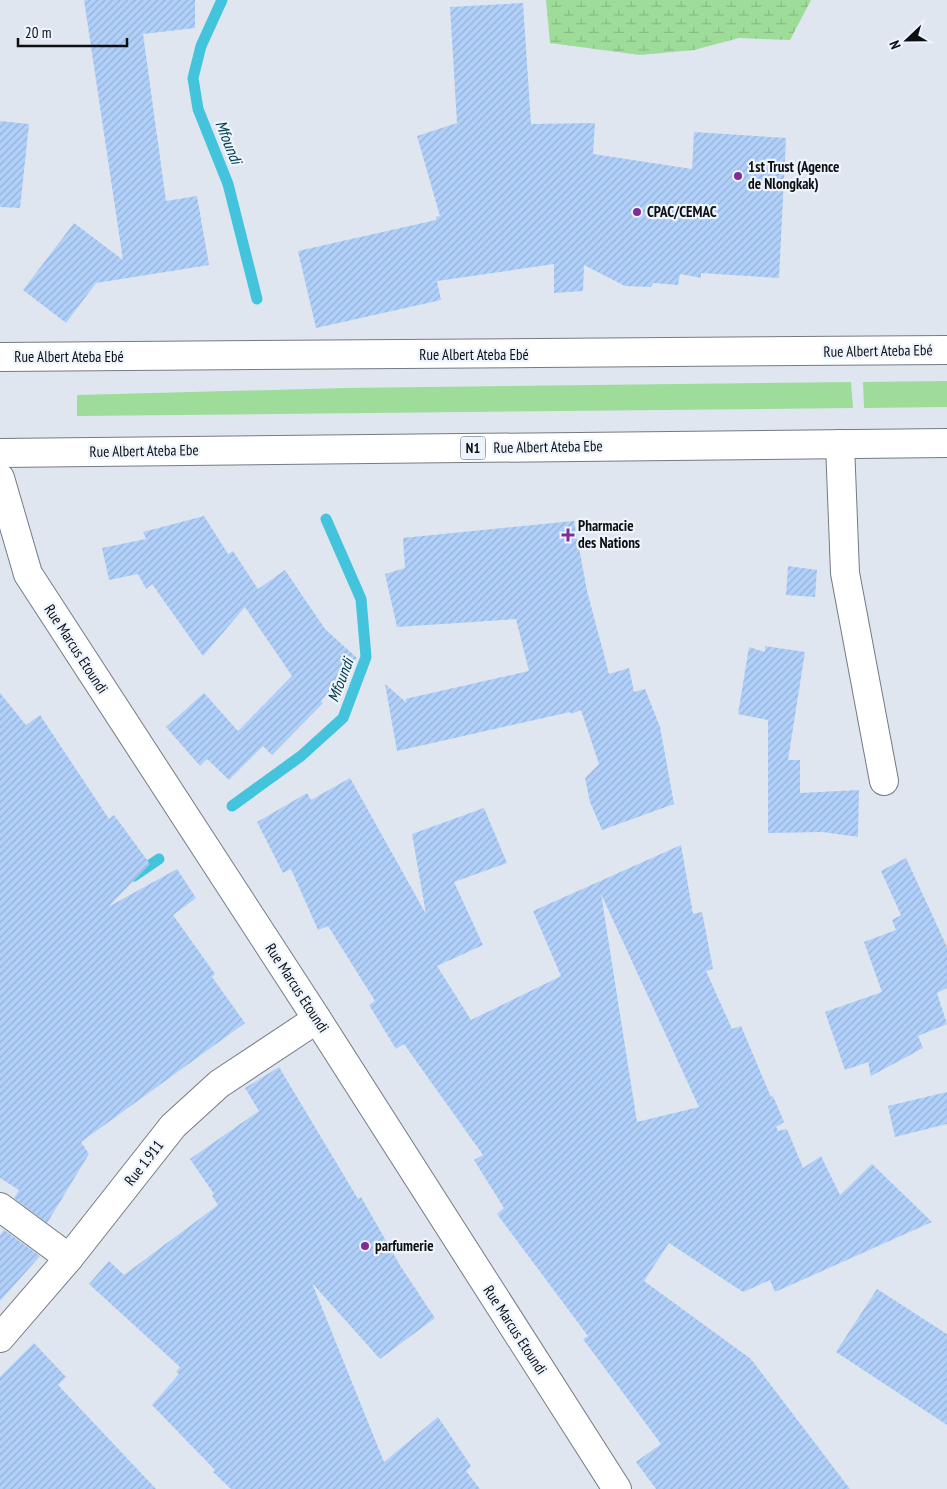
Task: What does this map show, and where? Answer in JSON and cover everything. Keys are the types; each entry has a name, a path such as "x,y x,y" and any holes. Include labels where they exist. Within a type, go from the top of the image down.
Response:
{"main road":[{"name":"Rue Albert Ateba Ebé","path":"0,358 947,350"},
{"name":"Rue Albert Ateba Ebe","path":"0,452 947,443"},
{"path":"840,444 845,573 884,781"},
{"name":"Rue Marcus Etoundi","path":"0,478 28,574 317,1019 616,1489"},
{"name":"Rue 1.911","path":"0,1338 69,1258 174,1126 220,1084 317,1019"},
{"path":"0,1207 69,1258"}],"green space":[{"path":"546,0 811,0 790,40 739,38 694,50 640,55 550,43"},
{"path":"947,381 947,407 864,408 863,382"},
{"path":"851,382 853,408 77,416 77,395 345,388"}],"building":[{"path":"84,0 195,0 195,28 143,34 166,201 197,196 209,265 96,283 66,323 23,290 74,223 123,260"},
{"path":"523,3 531,124 595,123 593,154 692,169 694,132 786,138 779,278 701,273 701,278 680,274 678,285 653,283 651,287 625,286 584,265 583,291 554,293 554,264 437,281 441,300 316,328 298,251 436,220 436,217 440,216 417,136 457,123 450,7"},
{"path":"0,121 29,124 20,208 0,207"},
{"path":"204,516 228,554 233,551 258,589 285,570 325,629 357,658 321,701 323,703 272,755 263,746 229,780 207,759 200,766 166,727 204,693 238,731 292,676 245,607 203,656 152,584 146,589 138,574 109,580 102,548 146,539 143,532"},
{"path":"574,521 587,591 609,674 629,668 634,692 645,689 660,727 674,804 602,830 590,802 585,778 599,764 581,710 571,714 570,712 397,751 385,684 407,703 405,699 529,671 516,619 397,627 385,574 405,568 403,538"},
{"path":"788,566 817,570 815,597 786,595"},
{"path":"765,646 805,652 788,760 800,760 800,793 859,790 858,837 823,832 768,833 768,720 738,714 749,647 765,652"},
{"path":"0,693 26,725 40,715 109,819 114,815 150,864 108,907 177,869 196,898 173,915 215,974 212,977 245,1023 81,1142 89,1154 47,1223 14,1198 19,1190 0,1178"},
{"path":"350,778 426,914 412,834 484,808 507,863 454,882 483,945 437,966 471,1020 561,976 533,911 681,845 693,914 702,912 713,969 706,971 732,1029 741,1026 771,1097 773,1096 784,1122 776,1127 778,1131 787,1129 803,1168 821,1156 840,1195 872,1164 932,1222 775,1292 770,1280 743,1292 669,1243 644,1281 751,1359 850,1489 656,1489 636,1462 661,1444 583,1339 588,1336 497,1214 504,1208 474,1160 483,1155 404,1044 396,1049 369,1005 375,1001 328,926 318,930 291,869 283,873 257,822 307,793 311,800","holes":["601,894 699,1107 637,1122"]},
{"path":"906,858 947,947 947,988 937,993 947,1024 918,1036 923,1048 871,1076 868,1062 845,1070 825,1012 882,992 864,942 896,930 892,920 901,915 881,871"},
{"path":"279,1067 358,1199 361,1197 401,1267 435,1318 380,1359 312,1283 384,1462 438,1417 471,1466 466,1471 480,1489 231,1489 152,1405 179,1374 176,1372 180,1367 89,1284 109,1261 124,1275 218,1205 212,1196 214,1194 190,1159 259,1111 245,1088"},
{"path":"947,1092 947,1124 895,1137 888,1106"},
{"path":"4,1230 40,1256 0,1301 0,1235"},
{"path":"877,1289 947,1334 947,1425 836,1352"},
{"path":"34,1343 66,1377 58,1385 156,1489 0,1489 0,1377"}],"waterway":[{"name":"Mfoundi","path":"222,0 201,46 193,78 198,109 228,184 257,299"},
{"name":"Mfoundi","path":"232,806 301,756 343,718 366,657 361,599 326,519"},
{"name":"Mfoundi","path":"134,876 159,859"}],"place":[{"name":"1st Trust (Agence de Nlongkak)","path":"738,176"},
{"name":"CPAC/CEMAC","path":"637,212"},
{"name":"Pharmacie des Nations","path":"568,535"},
{"name":"parfumerie","path":"365,1246"}]}
